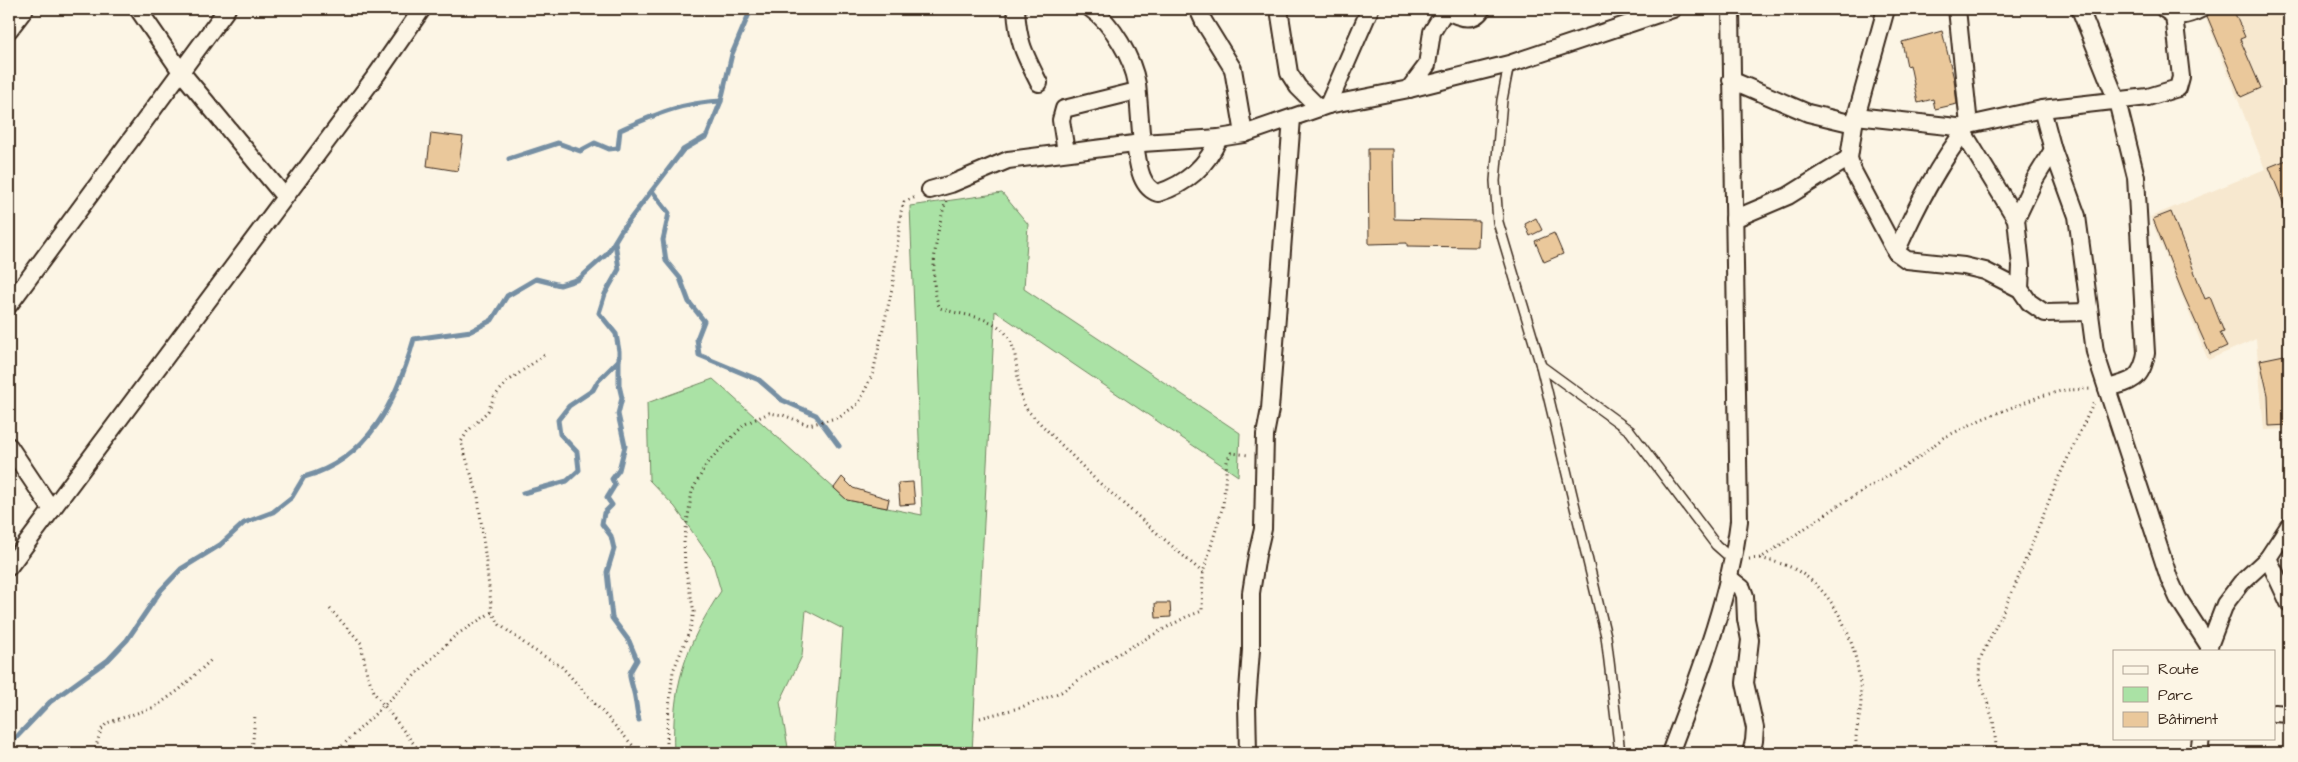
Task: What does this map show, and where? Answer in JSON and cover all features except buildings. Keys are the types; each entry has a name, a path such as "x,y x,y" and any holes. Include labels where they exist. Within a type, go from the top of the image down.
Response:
{"street":[{"path":"9,30 25,9"},
{"path":"138,9 182,73 284,196"},
{"path":"9,305 228,9"},
{"path":"9,567 284,196 377,74 422,9"},
{"path":"1016,9 1017,31 1024,55 1039,83"},
{"path":"1091,9 1106,20 1119,42 1135,79 1138,143 1143,179 1150,190 1158,193 1178,185 1194,174 1212,154 1219,138"},
{"path":"1198,9 1233,69 1244,134"},
{"path":"1279,9 1288,73 1298,87 1324,107"},
{"path":"1324,107 1370,9"},
{"path":"1409,89 1427,65 1432,32 1446,9 1466,18 1474,17 1482,9"},
{"path":"930,190 951,184 1008,160 1138,143 1219,138 1244,134 1324,107 1409,89 1509,64 1646,13 1672,9"},
{"path":"1670,753 1716,620 1736,550 1739,504 1731,9"},
{"path":"1886,9 1855,120 1849,158 1853,171 1896,252 1907,260 1964,266 1985,271 2020,289 2029,302 2045,314 2089,312"},
{"path":"1958,9 1966,129 2016,219 2021,266 2020,289"},
{"path":"2080,9 2117,101 2138,190 2147,345 2145,359 2138,376 2122,385 2103,388"},
{"path":"1731,80 1808,113 1855,120 1966,129 2042,109 2163,94 2178,88 2181,77 2169,12 2190,15 2201,9"},
{"path":"1066,152 1061,120 1064,109 1137,91"},
{"path":"2042,109 2053,150 2077,216 2095,352 2103,388 2169,578 2178,598 2209,648"},
{"path":"1248,753 1247,704 1251,650 1251,593 1256,554 1263,529 1264,456 1292,118"},
{"path":"1896,252 1914,212 1966,129"},
{"path":"2016,219 2035,179 2053,150"},
{"path":"1734,219 1788,196 1849,158"},
{"path":"9,446 52,510"},
{"path":"2209,648 2225,604 2240,583 2268,558 2289,526"},
{"path":"2268,558 2289,603"},
{"path":"1728,577 1742,588 1745,596 1746,619 1750,640 1745,683 1754,728 1754,741 1751,753"},
{"path":"2276,713 2289,714"},
{"path":"2199,753 2201,740"}],"lane":[{"path":"1509,64 1502,100 1495,182 1498,222 1542,366 1606,636 1620,753"},
{"path":"1542,366 1630,431 1716,546 1733,560"}],"path":[{"path":"951,184 938,225 934,288 940,308 996,325 1006,334 1013,347 1021,397 1028,411 1095,478 1204,573"},
{"path":"667,753 667,727 673,671 690,630 694,612 685,567 684,542 692,491 707,463 746,424 769,413 783,415 809,425 840,417 859,403 873,373 894,284 901,212 904,202 930,190"},
{"path":"544,355 506,382 494,397 488,411 467,432 461,442 478,496 492,612 500,625 532,649 561,666 635,748 636,753"},
{"path":"1761,558 1828,512 1915,460 1943,438 1959,430 2041,396 2065,390 2103,388 2056,483 2015,586 1980,659 1978,676 1993,720 1997,753"},
{"path":"980,718 1019,708 1062,692 1114,656 1186,617 1202,611 1204,573 1223,506 1228,461 1231,454 1264,456"},
{"path":"1733,560 1761,558 1797,570 1824,592 1845,626 1857,662 1861,702 1855,744 1858,753"},
{"path":"330,609 338,621 353,632 361,643 367,674 375,694 420,753"},
{"path":"335,753 456,635 492,612"},
{"path":"94,753 101,730 107,723 155,707 179,690 211,660"},
{"path":"252,753 255,715"}],"shaded area":[{"path":"2289,9 2289,429 2264,430 2256,339 2208,360 2150,217 2265,169 2203,10"}],"green space":[{"path":"1002,193 1028,224 1024,289 1240,433 1238,476 995,311 972,753 872,753 834,750 843,629 806,610 802,656 780,702 789,753 674,753 675,708 683,668 698,630 721,591 712,560 675,507 649,480 647,403 713,379 847,500 922,515 910,206"}],"waterway":[{"path":"9,745 50,702 108,660 127,640 161,590 181,569 220,545 244,523 273,512 292,497 304,477 327,468 347,456 363,441 377,424 389,404 399,383 414,339 471,331 492,320 507,296 536,279 560,285 579,279 607,254 621,231 683,150 707,136 721,101 732,54 751,9"},
{"path":"509,159 558,143 580,151 595,143 609,149 618,148 620,130 657,114 681,107 721,101"},
{"path":"652,191 669,213 663,240 666,261 680,278 689,302 704,321 697,339 699,355 759,380 782,400 816,415 839,446"},
{"path":"615,242 619,269 605,294 599,313 616,334 619,351 619,385 622,398 618,414 625,446 619,470 612,479 615,485 607,498 612,505 604,513 602,524 611,536 614,549 607,572 612,618 629,641 637,660 630,674 639,720"},
{"path":"523,493 567,481 579,470 577,452 560,434 558,420 569,406 593,390 598,381 619,360"}]}
